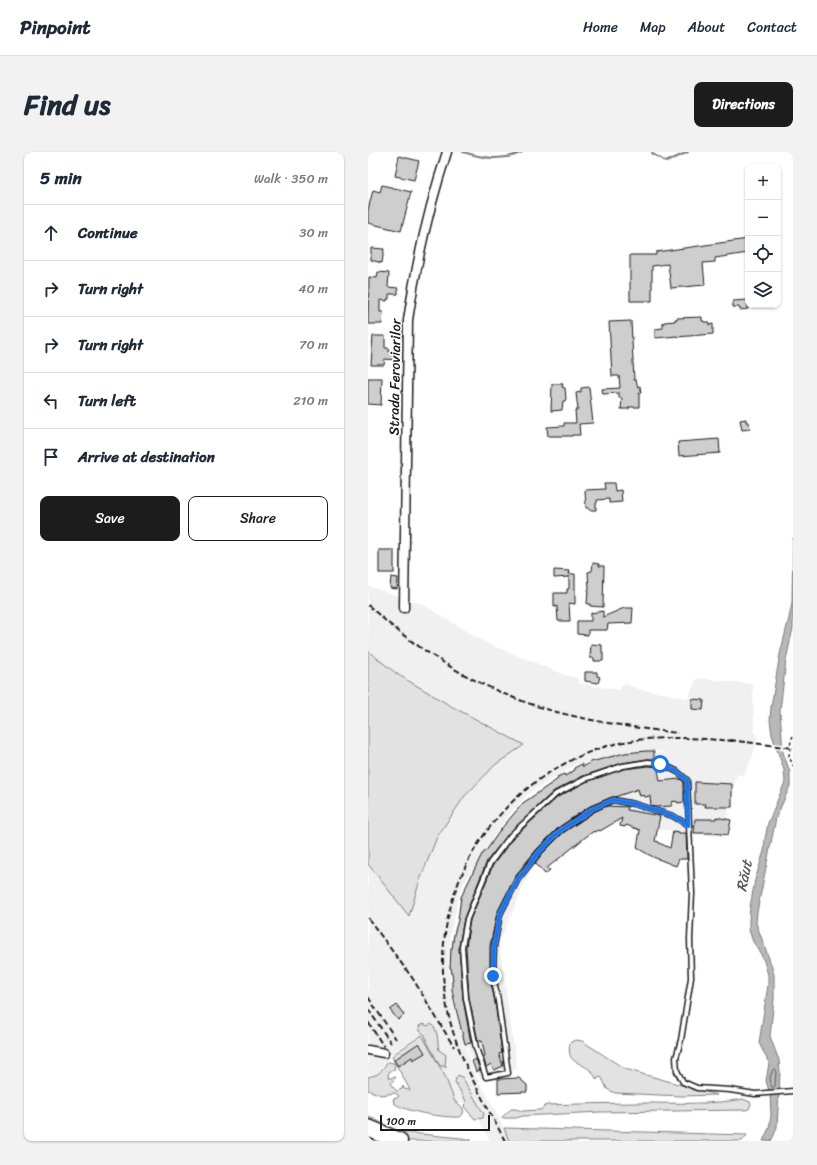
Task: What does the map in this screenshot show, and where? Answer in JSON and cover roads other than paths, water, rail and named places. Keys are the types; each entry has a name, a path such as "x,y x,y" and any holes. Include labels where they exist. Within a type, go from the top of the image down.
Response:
{"highway":[{"path":"368,1128 399,1141"}],"street":[{"name":"Strada Feroviarilor","path":"404,608 408,320 425,225 447,152"},
{"path":"368,1050 384,1053"}],"lane":[{"path":"688,825 673,816 634,804 613,800 592,809 561,830 540,851 518,879 500,914 494,946 493,976 508,1073 486,1078 476,1048 466,998 462,947 467,919 490,863 511,835 556,794 585,779 623,766 648,762 660,764 678,772 687,780 692,893 690,938 691,978 682,1040 676,1058 677,1071 683,1082 697,1088 730,1090 755,1094 793,1091"}],"water":[{"path":"793,538 793,628 786,660 780,711 783,752 790,772 790,786 776,818 756,923 774,975 774,999 770,1036 779,1060 780,1072 777,1127 771,1141 763,1141 769,1128 771,1115 770,1094 766,1081 769,1063 759,1043 768,985 768,975 759,950 753,942 749,930 749,921 755,880 764,851 768,823 785,782 784,770 772,735 770,720 780,654 792,603"}],"waterway":[{"path":"463,152 492,158 507,157 522,152"},
{"path":"652,152 666,162 688,152"}],"railway":[{"path":"368,605 388,623 431,655 478,682 503,693 528,703 568,715 615,724 678,733"},
{"path":"505,1141 460,1052 450,1021 443,977 445,934 455,892 472,854 496,819 527,789 563,765 604,747 636,740 669,738 735,741"},
{"path":"730,740 793,748"},
{"path":"368,918 413,979 454,1047"},
{"path":"368,997 396,1039"},
{"path":"368,1009 391,1043"},
{"path":"368,1022 384,1047"}],"water label":[{"name":"Răut","path":"744,876"}]}
